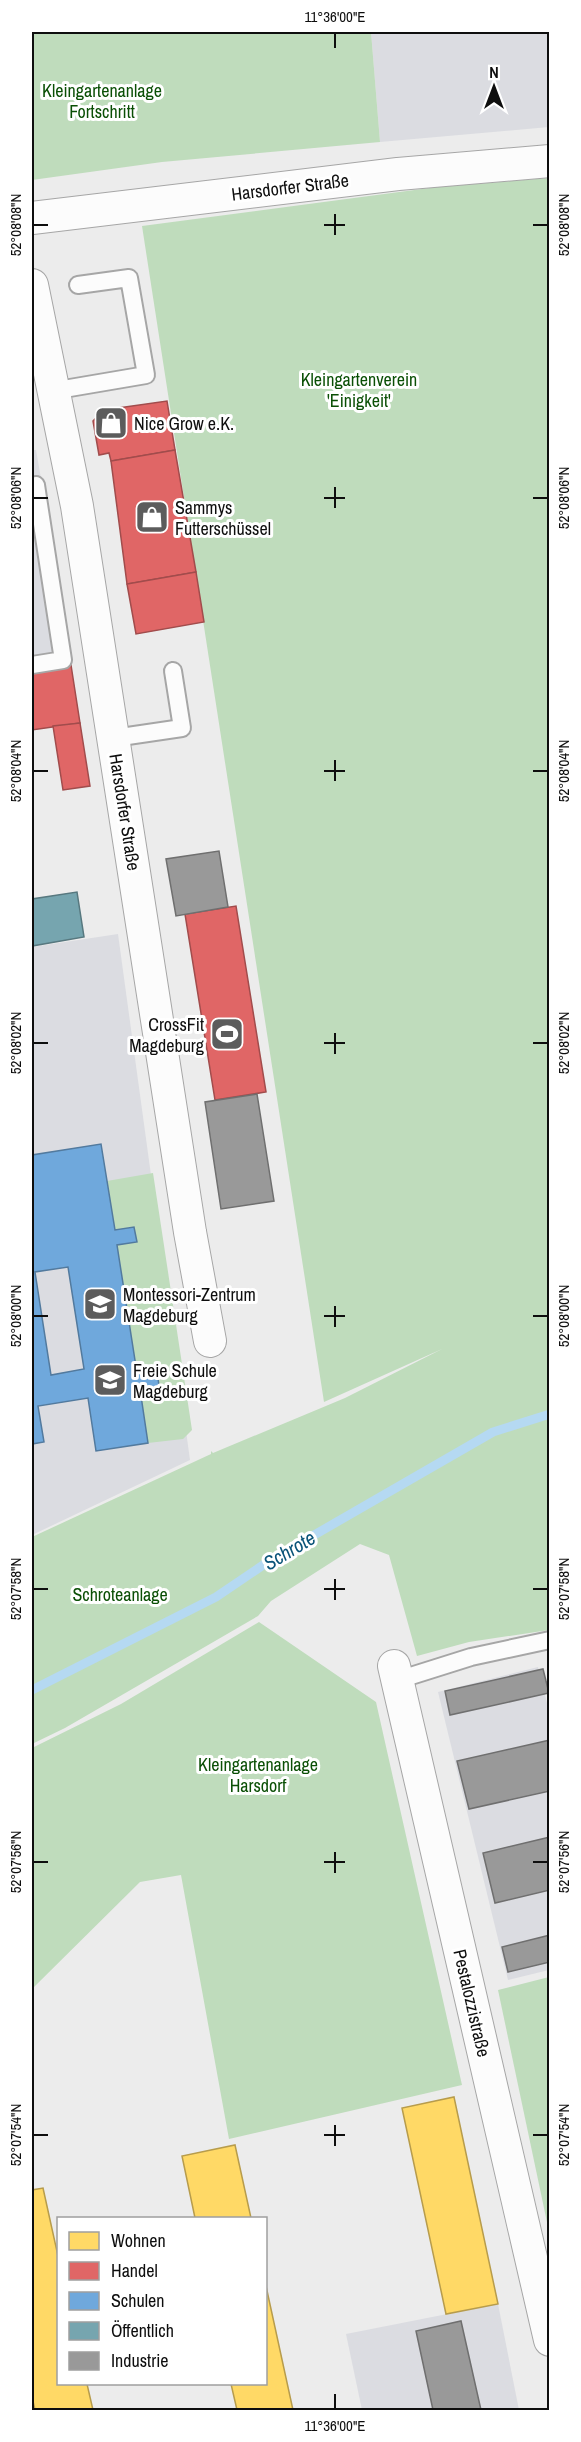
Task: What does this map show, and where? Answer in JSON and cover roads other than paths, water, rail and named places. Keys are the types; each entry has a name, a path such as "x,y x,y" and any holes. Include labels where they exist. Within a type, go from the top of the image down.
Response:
{"street":[{"name":"Harsdorfer Straße","path":"32,218 398,174 549,161"},
{"name":"Harsdorfer Straße","path":"32,285 77,506 210,1341"},
{"name":"Pestalozzistraße","path":"396,1673 549,2340"}],"lane":[{"path":"52,391 147,375 129,278 78,285"},
{"path":"32,486 36,485 41,513 63,660 32,665"},
{"path":"114,738 182,728 173,671"},
{"path":"396,1673 549,1640"}],"waterway":[{"name":"Schrote","path":"32,1690 216,1597 269,1561 493,1432 550,1414"}],"place":[{"name":"Nice Grow e.K.","path":"111,423"},
{"name":"Sammys Futterschüssel","path":"152,517"},
{"name":"CrossFit Magdeburg","path":"227,1034"},
{"name":"Montessori-Zentrum Magdeburg","path":"100,1304"},
{"name":"Freie Schule Magdeburg","path":"110,1380"}],"park label":[{"name":"Kleingartenanlage Fortschritt","path":"102,100"},
{"name":"Kleingartenverein 'Einigkeit'","path":"359,389"},
{"name":"Schroteanlage","path":"120,1594"},
{"name":"Kleingartenanlage Harsdorf","path":"258,1774"}]}
